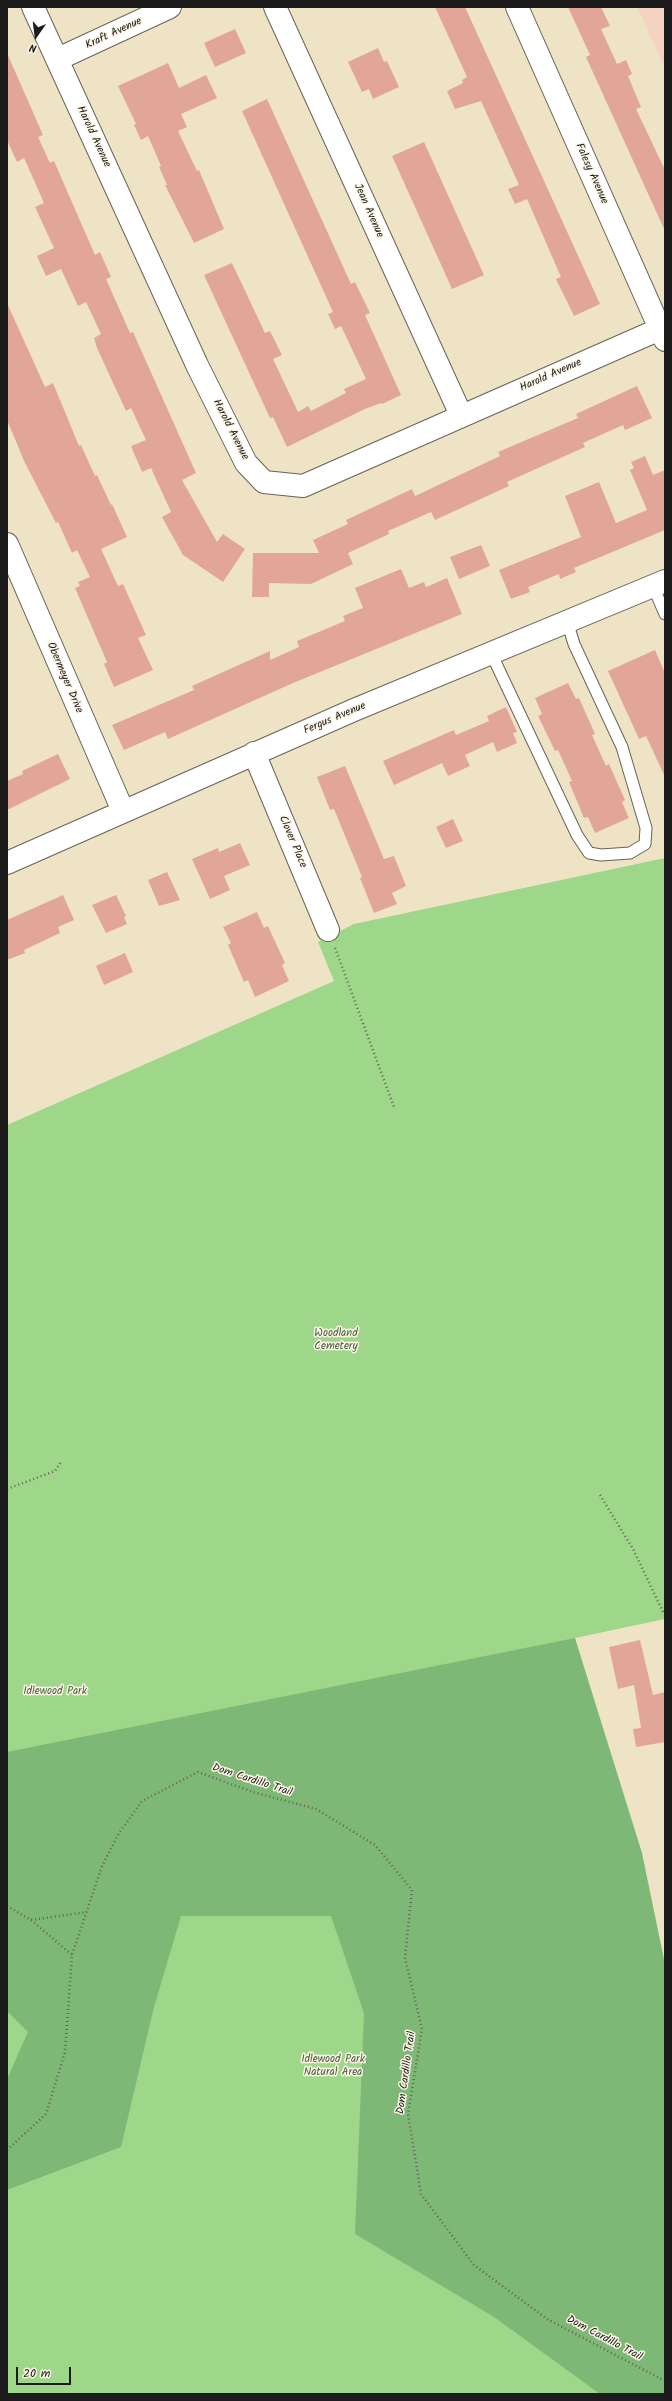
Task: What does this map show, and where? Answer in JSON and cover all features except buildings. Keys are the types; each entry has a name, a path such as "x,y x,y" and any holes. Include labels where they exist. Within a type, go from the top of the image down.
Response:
{"street":[{"name":"Harold Avenue","path":"33,7 197,364 246,463 264,482 303,486 461,415 662,334"},
{"name":"Kraft Avenue","path":"58,59 170,7"},
{"name":"Jean Avenue","path":"275,7 461,415"},
{"name":"Falesy Avenue","path":"517,7 662,334"},
{"name":"Obermeyer Drive","path":"7,544 123,811"},
{"name":"Fergus Avenue","path":"7,863 254,753 659,583"},
{"name":"Clover Place","path":"254,753 328,930"}],"lane":[{"path":"659,583 665,614"},
{"path":"492,653 577,835 589,853 601,855 630,853 645,844 646,828 622,747 574,644 567,621"}],"path":[{"path":"328,930 394,1107"},
{"path":"7,1489 55,1471 62,1461"},
{"path":"600,1495 633,1548 664,1614"},
{"name":"Dom Cardillo Trail","path":"7,2150 46,2114 65,2052 72,1955 102,1866 119,1833 142,1801 198,1772 253,1792 316,1809 375,1845 412,1890 405,1958 422,2028 408,2114 421,2194 474,2265 547,2319 665,2381"},
{"path":"7,1906 31,1920 72,1955"},
{"path":"31,1920 87,1912"}],"shaded area":[{"path":"637,7 665,7 665,68"}],"green space":[{"path":"665,858 665,1619 575,1638 606,1756 665,2394 7,2394 7,1125 334,981 318,942 354,924"},
{"name":"Idlewood Park Natural Area","path":"575,1638 642,1853 665,1964 665,2394 600,2394 494,2317 355,2234 364,2013 331,1916 181,1916 154,2007 121,2147 7,2190 7,2079 28,2032 7,2011 7,1752"}],"park label":[{"name":"Woodland Cemetery","path":"336,1340"},
{"name":"Idlewood Park","path":"55,1692"}]}
